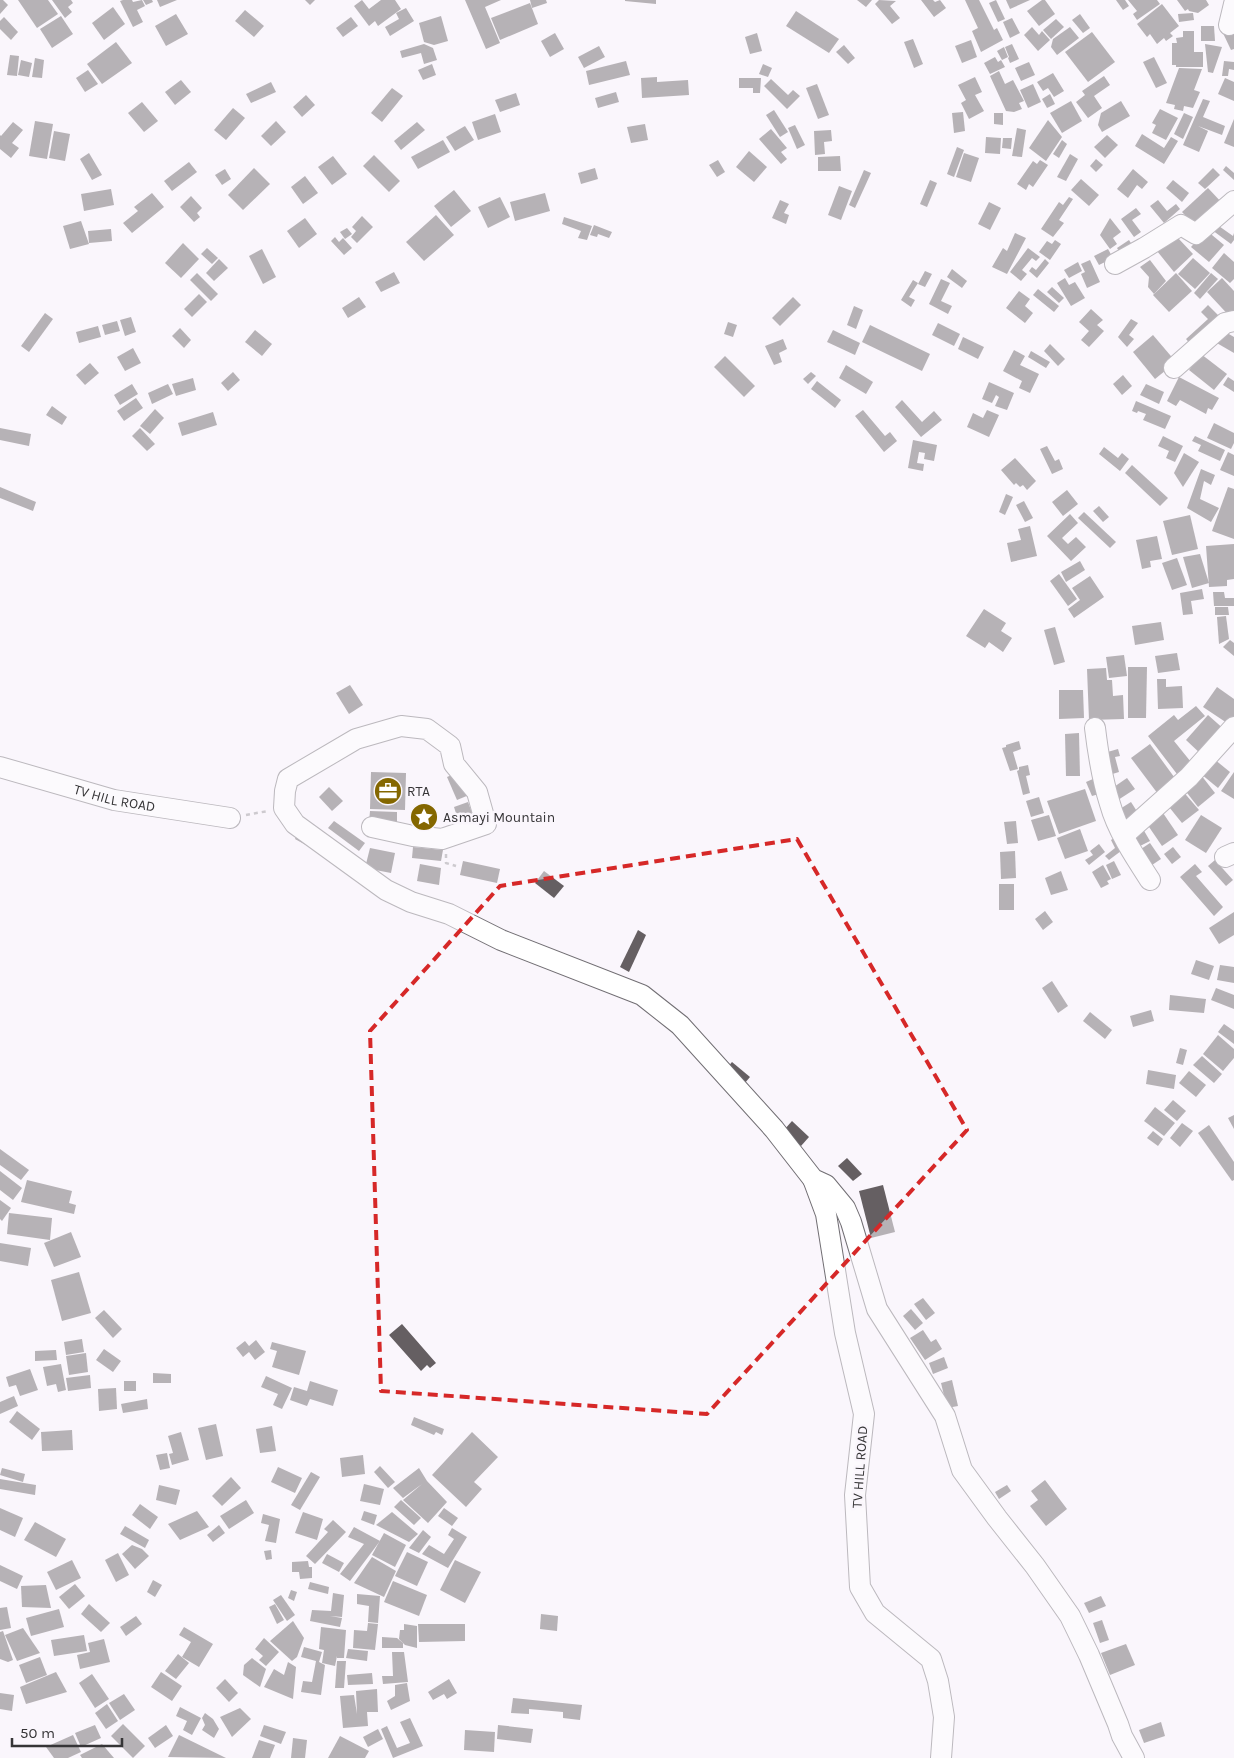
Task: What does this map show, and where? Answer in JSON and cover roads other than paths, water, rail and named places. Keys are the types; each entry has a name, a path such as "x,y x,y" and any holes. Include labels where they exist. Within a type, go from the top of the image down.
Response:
{"street":[{"path":"1228,25 1234,4"},
{"path":"1116,264 1181,225 1196,234 1234,201"},
{"path":"1174,368 1225,324 1234,321"},
{"path":"372,827 412,836 442,839 486,824 477,792 454,764 450,746 427,728 401,726 356,739 288,779 284,808 296,824 386,890 411,902 449,914 501,940 642,995 687,1032 774,1129 813,1180 826,1185 845,1208 878,1310 945,1416 962,1470 1035,1566 1070,1616 1089,1655 1122,1736 1134,1758"},
{"path":"1124,835 1190,777 1234,727"},
{"path":"1095,728 1100,765 1110,806 1130,848 1150,880"},
{"name":"TV HILL ROAD","path":"0,767 114,800 230,818"},
{"name":"TV HILL ROAD","path":"813,1180 826,1214 845,1333 864,1414 855,1494 860,1587 875,1613 931,1659 938,1680 944,1717 941,1758"}],"place":[{"name":"RTA","path":"388,791"},
{"name":"Asmayi Mountain","path":"424,817"}]}
